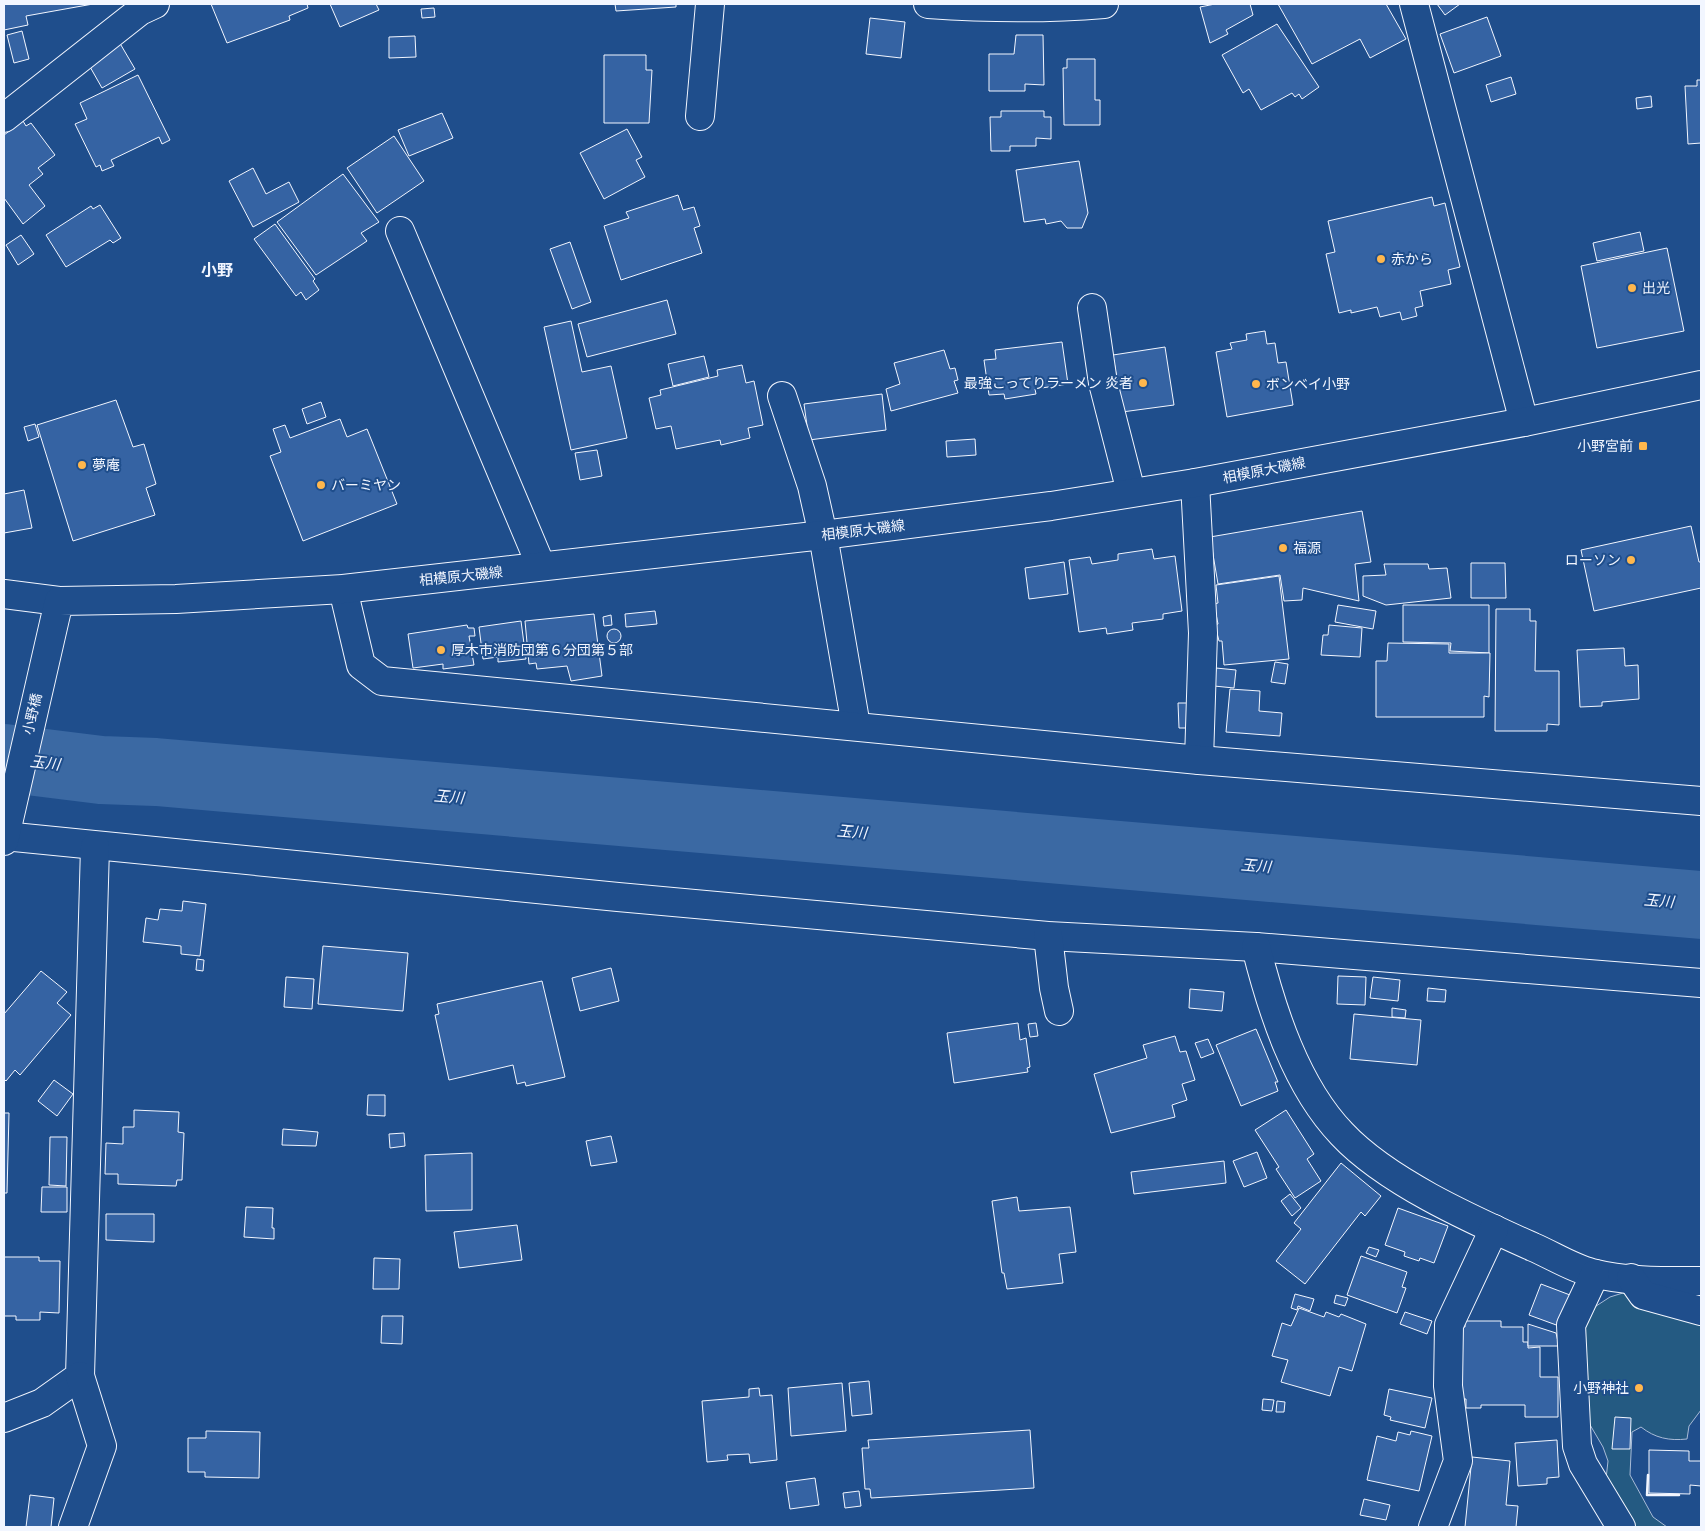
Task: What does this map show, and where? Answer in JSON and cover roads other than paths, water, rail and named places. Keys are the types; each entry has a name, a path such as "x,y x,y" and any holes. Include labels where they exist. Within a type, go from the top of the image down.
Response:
{"street":[{"path":"4,118 140,11 155,4"},
{"path":"700,116 710,4"},
{"path":"928,4 995,8 1060,8 1104,4"},
{"path":"1414,4 1524,422"},
{"path":"400,231 541,566"},
{"path":"1092,308 1103,383 1131,492"},
{"name":"相模原大磯線","path":"4,594 59,601 176,599 344,589 823,535 1051,506 1195,483 1524,422 1701,386"},
{"path":"782,396 812,486 823,535 856,726"},
{"path":"1195,483 1203,633 1199,760"},
{"path":"344,589 351,629 361,665 382,681 1199,760 1701,801"},
{"name":"小野橋","path":"6,832 59,601"},
{"path":"6,832 95,847 1048,936 1256,947 1701,983"},
{"path":"72,1527 102,1446 80,1376 95,847"},
{"path":"1048,936 1054,988 1059,1011"},
{"path":"1256,947 1268,998 1306,1086 1342,1134 1393,1176 1494,1229 1596,1274 1631,1278 1701,1281"},
{"path":"1433,1527 1458,1461 1448,1386 1450,1325 1494,1229"},
{"path":"1596,1274 1571,1325 1577,1446 1583,1464 1621,1527"},
{"path":"1631,1278 1643,1295 1701,1311"},
{"path":"4,1418 42,1403 80,1376"}],"waterway":[{"name":"玉川","path":"4,758 101,770 156,772 1701,905"}],"place":[{"name":"赤から","path":"1381,259"},
{"name":"出光","path":"1632,288"},
{"name":"最強こってりラーメン 炎者","path":"1143,383"},
{"name":"ボンベイ小野","path":"1256,384"},
{"name":"小野宮前","path":"1643,446"},
{"name":"夢庵","path":"82,465"},
{"name":"バーミヤン","path":"321,485"},
{"name":"福源","path":"1283,548"},
{"name":"ローソン","path":"1631,560"},
{"name":"厚木市消防団第６分団第５部","path":"441,650"},
{"name":"小野神社","path":"1639,1388"}],"district":[{"name":"小野","path":"217,270"}]}
